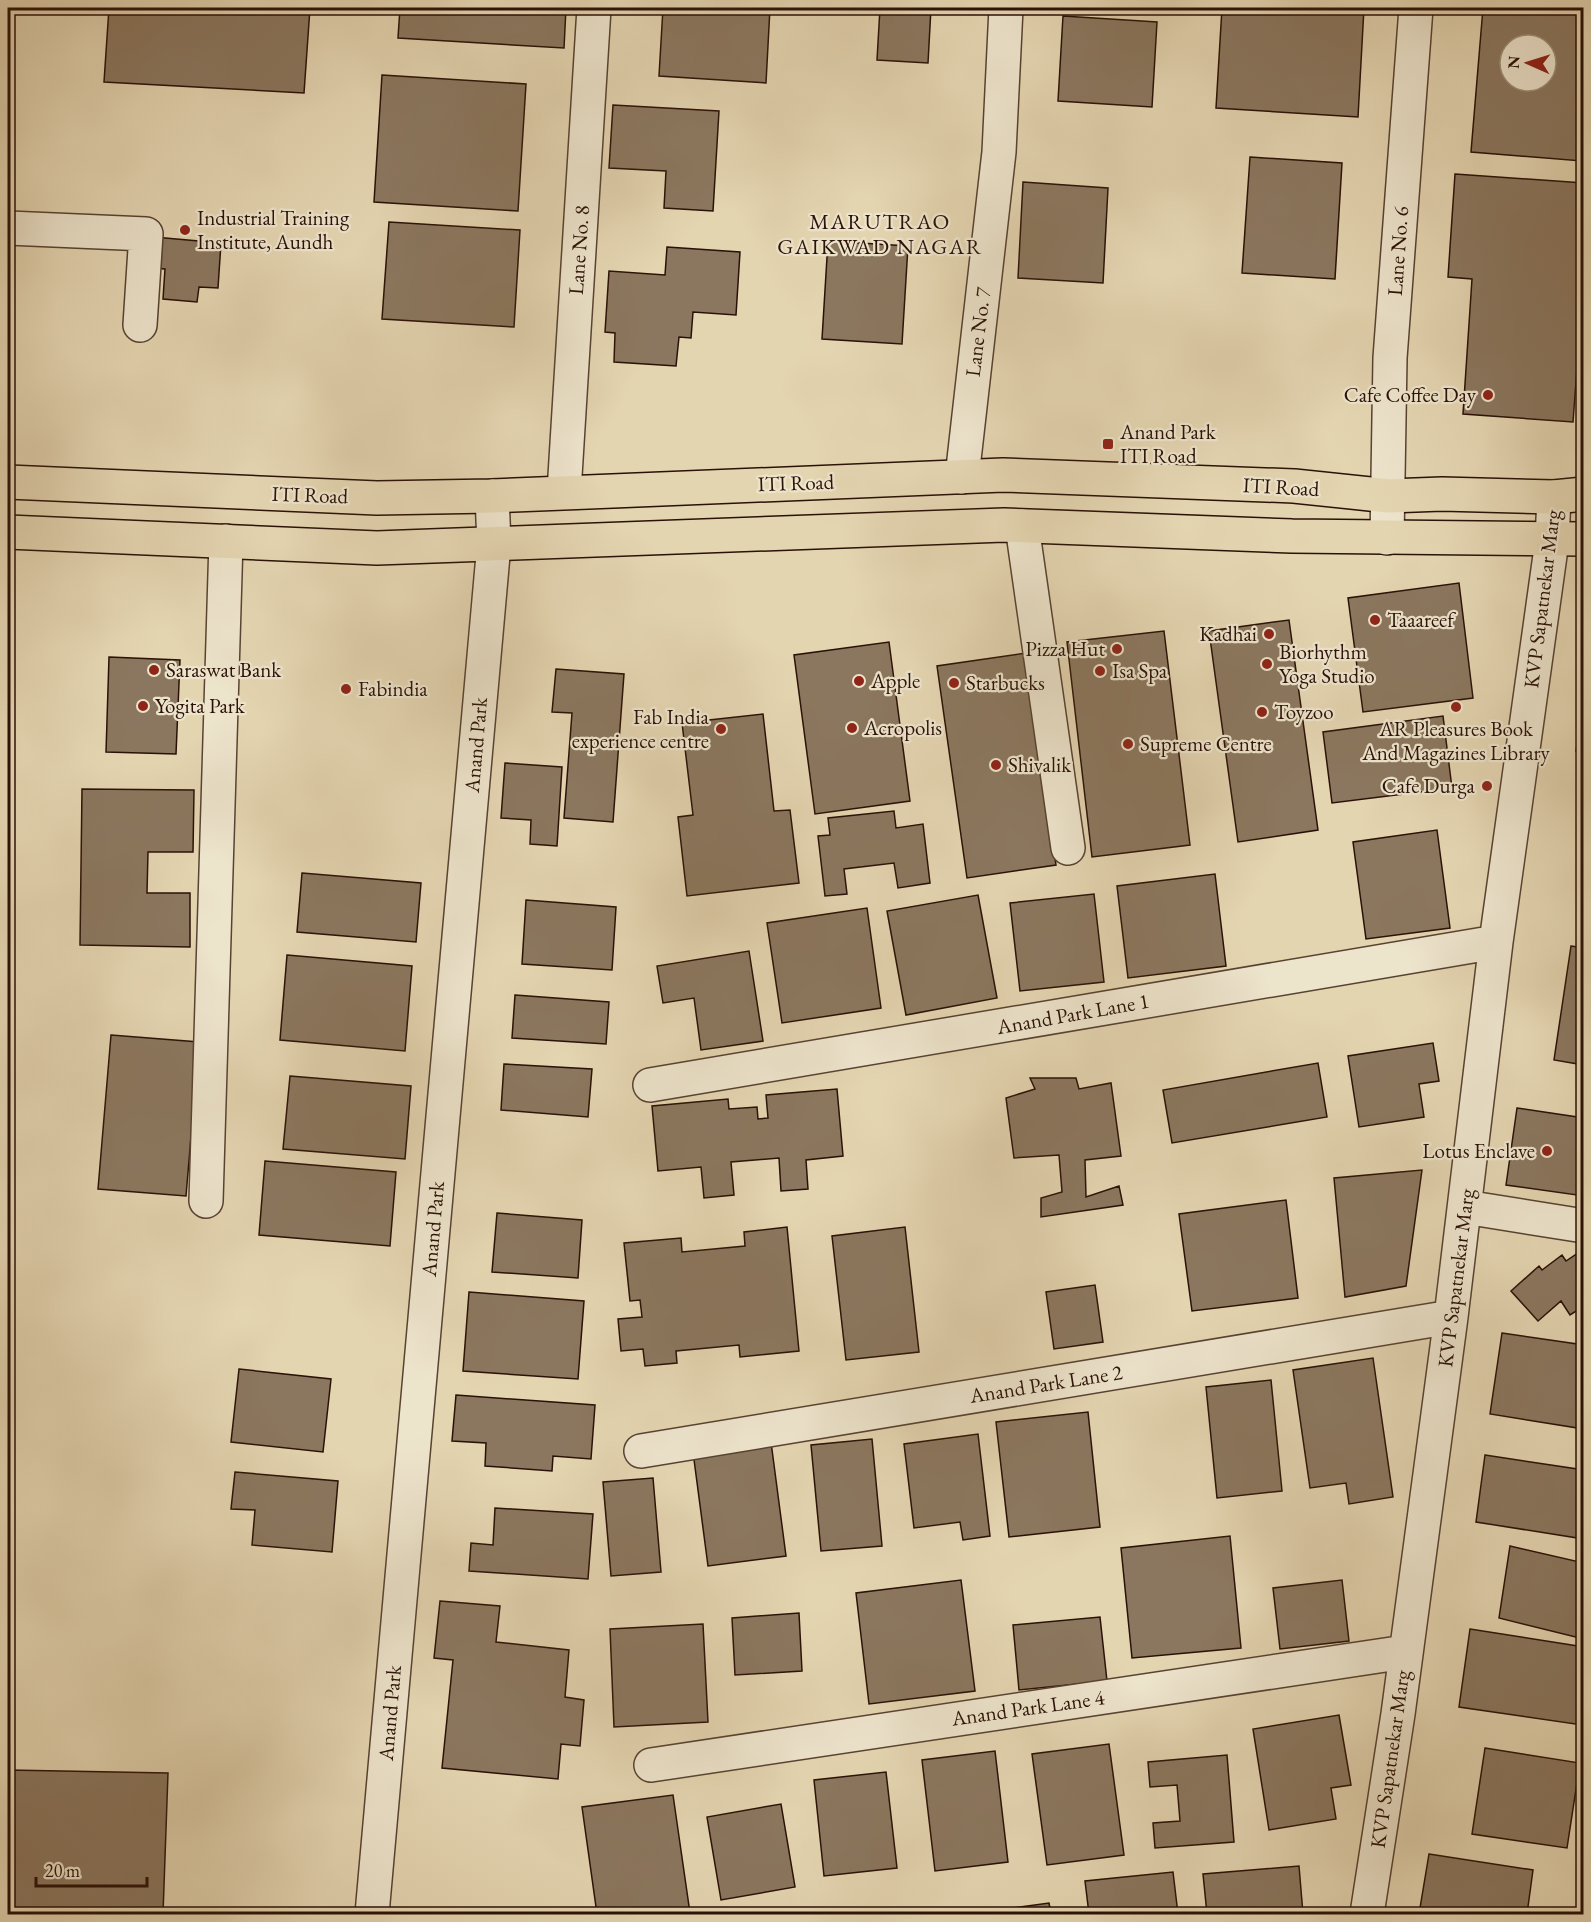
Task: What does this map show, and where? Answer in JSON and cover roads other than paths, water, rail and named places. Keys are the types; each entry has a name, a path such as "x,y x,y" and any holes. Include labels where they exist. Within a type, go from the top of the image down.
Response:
{"main road":[{"name":"ITI Road","path":"8,482 377,498 492,496 1004,475 1294,486 1389,496 1442,494 1569,496"},
{"path":"8,532 376,548 1022,526 1386,538 1568,540"}],"street":[{"name":"Lane No. 8","path":"564,492 594,8"},
{"name":"Lane No. 7","path":"962,477 999,152 1006,8"},
{"name":"Lane No. 6","path":"1386,538 1389,496 1390,358 1416,8"},
{"path":"8,228 146,234 140,324"},
{"name":"Anand Park","path":"372,1914 494,544 492,496"},
{"name":"KVP Sapatnekar Marg","path":"1367,1914 1451,1317 1496,942 1568,540 1569,496"},
{"path":"1022,526 1068,848"},
{"path":"206,1201 226,541"},
{"name":"Anand Park Lane 1","path":"650,1085 1496,942"},
{"path":"1465,1207 1584,1226"},
{"name":"Anand Park Lane 2","path":"641,1451 1451,1317"},
{"name":"Anand Park Lane 4","path":"651,1765 1405,1652"}],"place":[{"name":"Industrial Training Institute, Aundh","path":"185,230"},
{"name":"Cafe Coffee Day","path":"1488,395"},
{"name":"Anand Park ITI Road","path":"1108,444"},
{"name":"Taaareef","path":"1375,620"},
{"name":"Kadhai","path":"1269,634"},
{"name":"Pizza Hut","path":"1117,649"},
{"name":"Biorhythm Yoga Studio","path":"1267,664"},
{"name":"Saraswat Bank","path":"154,670"},
{"name":"Isa Spa","path":"1100,671"},
{"name":"Apple","path":"859,681"},
{"name":"Starbucks","path":"954,683"},
{"name":"Fabindia","path":"346,689"},
{"name":"Yogita Park","path":"143,706"},
{"name":"AR Pleasures Book And Magazines Library","path":"1456,707"},
{"name":"Toyzoo","path":"1262,712"},
{"name":"Acropolis","path":"852,728"},
{"name":"Fab India experience centre","path":"721,729"},
{"name":"Supreme Centre","path":"1128,744"},
{"name":"Shivalik","path":"996,765"},
{"name":"Cafe Durga","path":"1487,786"},
{"name":"Lotus Enclave","path":"1547,1151"}],"district":[{"name":"MARUTRAO GAIKWAD NAGAR","path":"880,234"}]}
